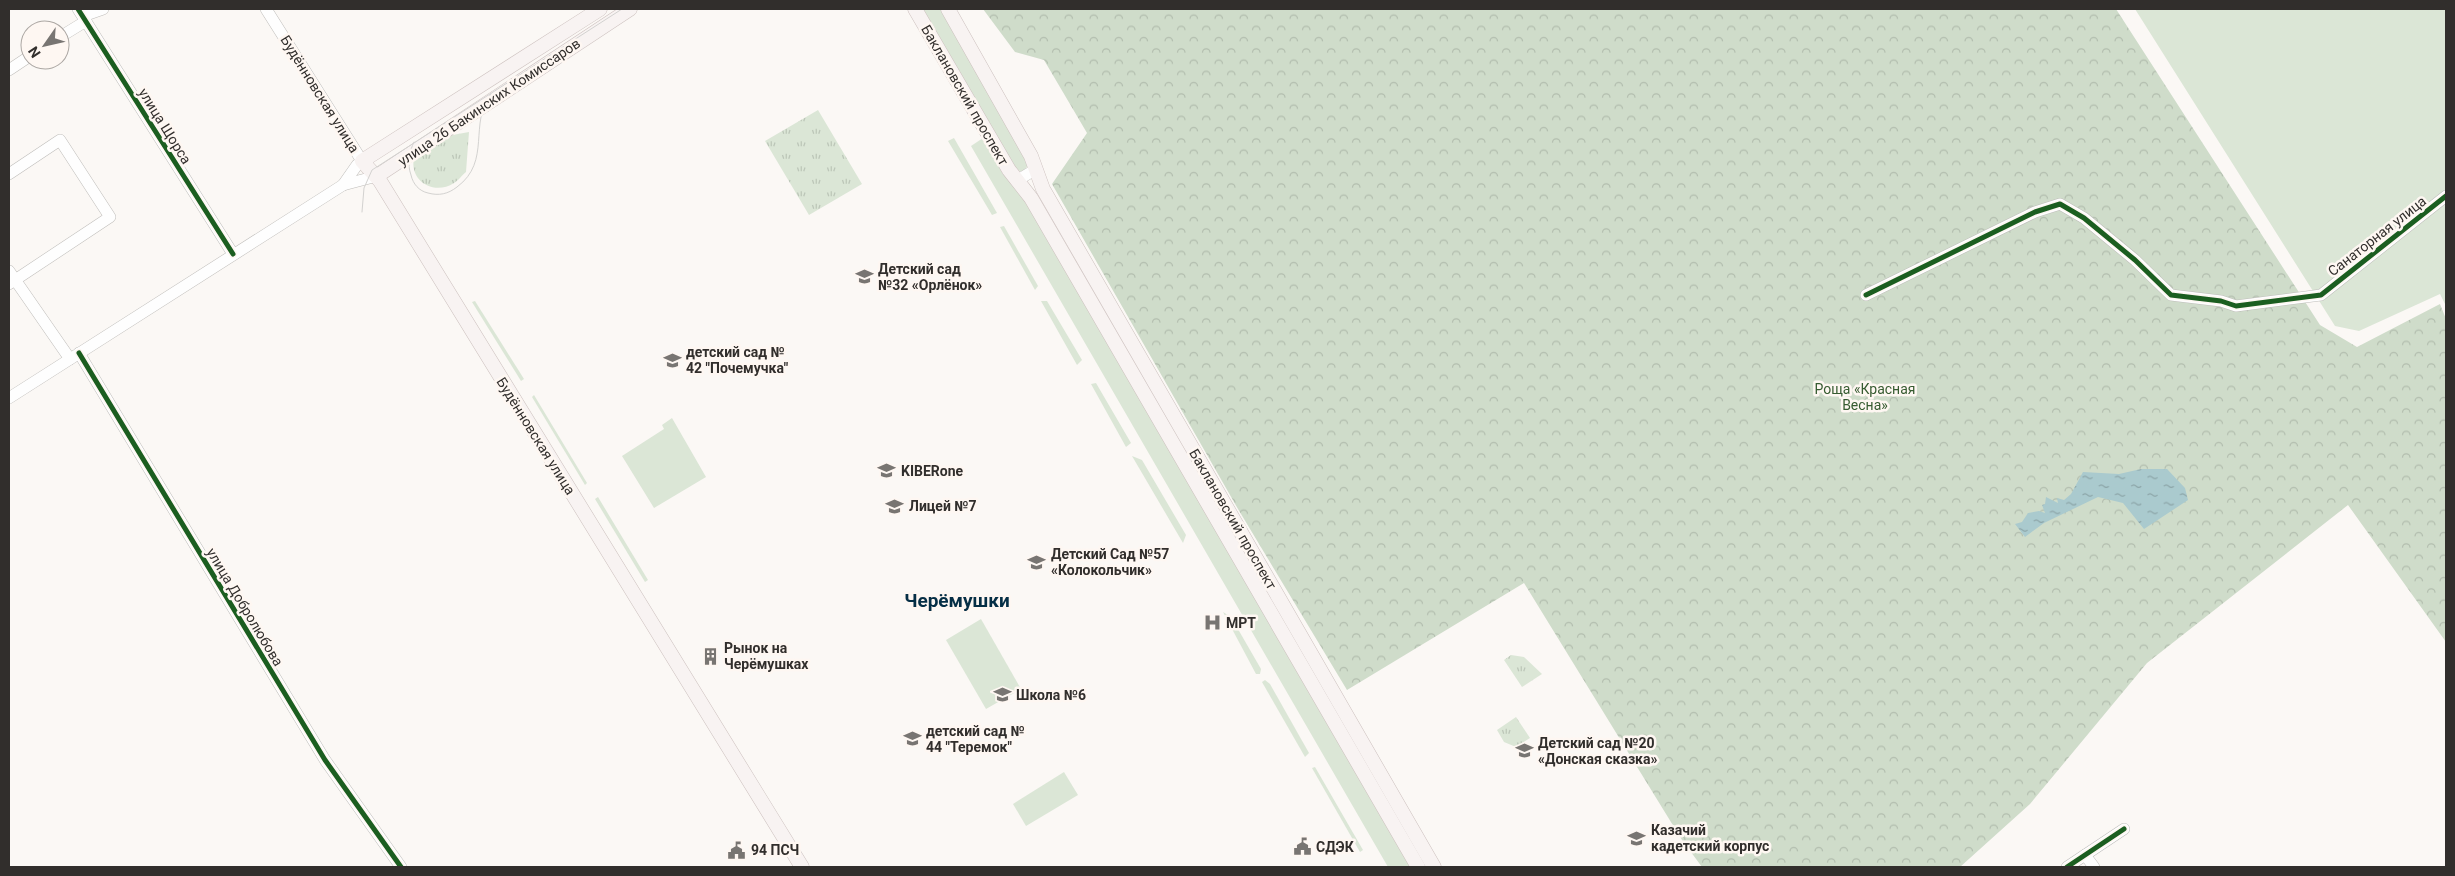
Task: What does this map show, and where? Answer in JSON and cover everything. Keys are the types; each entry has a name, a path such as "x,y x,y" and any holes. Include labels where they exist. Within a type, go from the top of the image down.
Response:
{"main road":[{"name":"улица 26 Бакинских Комиссаров","path":"362,161 600,9"},
{"name":"улица 26 Бакинских Комиссаров","path":"377,176 630,9"},
{"name":"Баклановский проспект","path":"915,9 1008,170 1031,198 1418,867"},
{"name":"Баклановский проспект","path":"948,9 1031,156 1043,189 1434,867"},
{"name":"Будённовская улица","path":"362,161 377,176 802,867"}],"street":[{"path":"70,27 82,15 103,9"},
{"name":"Будённовская улица","path":"266,9 362,161"},
{"name":"улица Щорса","path":"82,15 233,254"},
{"path":"9,70 20,63"},
{"path":"9,174 60,140 110,217 11,278"},
{"name":"улица 26 Бакинских Комиссаров","path":"343,185 357,164 362,161"},
{"name":"Баклановский проспект","path":"1018,180 1036,169"},
{"name":"улица 26 Бакинских Комиссаров","path":"9,398 343,185 377,176"},
{"name":"Санаторная улица","path":"1866,295 2035,212 2060,204 2084,218 2135,260 2171,295 2220,301 2236,306 2321,294 2446,196"},
{"name":"улица Добролюбова","path":"11,278 74,356 325,760 401,867"},
{"path":"2067,867 2124,828"},
{"path":"2085,855 2094,867"}],"green space":[{"path":"921,9 941,9 1028,162 1028,166 1022,172 1014,168"},
{"name":"Роща «Красная Весна»","path":"983,9 2116,9 2320,325 2357,347 2440,304 2446,319 2446,642 2348,505 2147,663 2030,804 1960,867 1702,867 1682,840 1524,583 1347,690 1238,509 1052,184 1087,133 1044,60 1015,52"},
{"path":"2135,9 2446,9 2446,306 2440,294 2359,331 2335,326"},
{"path":"818,110 862,184 809,215 765,141"},
{"path":"469,132 466,172 454,183 446,187 431,187 419,179 413,166 414,158 447,136"},
{"path":"954,138 997,213 992,215 948,141"},
{"path":"983,138 1003,174 1024,197 1410,867 1388,867 971,146"},
{"path":"1004,226 1038,286 1035,290 1000,227"},
{"path":"475,301 524,379 521,381 472,302"},
{"path":"1041,301 1047,301 1082,360 1077,365"},
{"path":"1096,383 1131,443 1126,447 1091,384"},
{"path":"534,395 587,483 585,485 532,397"},
{"path":"672,418 706,477 654,508 622,456 664,429 662,425"},
{"path":"1132,456 1142,460 1186,535 1183,543"},
{"path":"598,497 648,580 645,582 595,499"},
{"path":"1223,612 1231,617 1261,669 1260,674 1256,674"},
{"path":"981,619 1021,689 986,709 946,640"},
{"path":"1511,655 1524,657 1542,674 1522,687 1504,660"},
{"path":"1265,680 1270,684 1309,753 1305,757 1262,682"},
{"path":"1516,717 1530,738 1516,747 1504,742 1497,730"},
{"path":"1315,767 1363,850 1360,852 1312,768"},
{"path":"1064,772 1078,795 1026,826 1013,804"}],"water":[{"path":"2141,469 2167,469 2185,488 2188,500 2144,529 2123,503 2098,497 2044,523 2025,537 2015,524 2022,522 2028,513 2039,511 2045,513 2042,505 2045,504 2046,497 2058,503 2057,498 2064,500 2071,494 2083,472 2119,474"}],"tram line":[{"path":"362,212 364,188 372,170 622,9"},
{"path":"414,142 410,154 409,167 417,187 422,191 436,194 447,193 454,189 468,177 474,166 481,117 484,105 491,94"}],"cycle path":[{"path":"78,9 233,254"},
{"path":"1866,295 2035,212 2060,204 2084,218 2135,260 2171,295 2221,301 2236,306 2321,295 2446,196"},
{"path":"79,353 325,760 401,867"},
{"path":"2067,867 2124,829"}],"place":[{"name":"Детский сад №32 «Орлёнок»","path":"864,277"},
{"name":"детский сад № 42 \"Почемучка\"","path":"672,360"},
{"name":"KIBERone","path":"887,471"},
{"name":"Лицей №7","path":"895,506"},
{"name":"Детский Сад №57 «Колокольчик»","path":"1037,562"},
{"name":"МРТ","path":"1212,623"},
{"name":"Рынок на Черёмушках","path":"710,656"},
{"name":"Школа №6","path":"1002,695"},
{"name":"детский сад № 44 \"Теремок\"","path":"912,739"},
{"name":"Детский сад №20 «Донская сказка»","path":"1524,751"},
{"name":"Казачий кадетский корпус","path":"1637,838"},
{"name":"СДЭК","path":"1302,847"},
{"name":"94 ПСЧ","path":"737,850"}],"district":[{"name":"Черёмушки","path":"957,600"}]}
